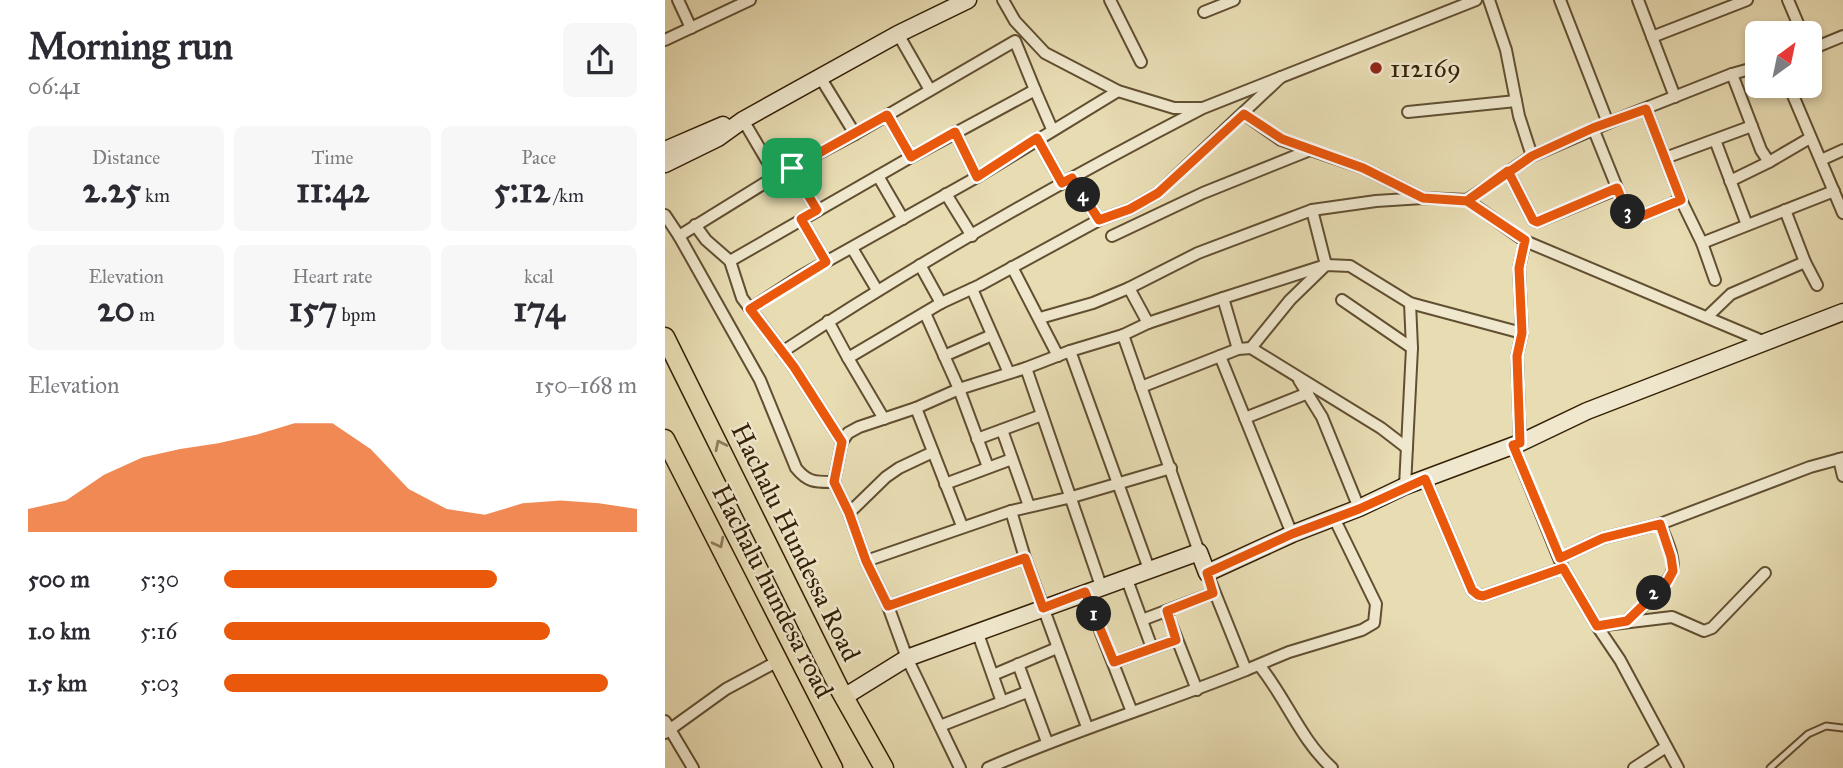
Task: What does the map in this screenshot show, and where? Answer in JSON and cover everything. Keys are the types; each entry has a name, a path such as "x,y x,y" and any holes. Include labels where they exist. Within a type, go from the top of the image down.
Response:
{"main road":[{"name":"Hachalu Hundessa Road","path":"665,337 844,697 884,768"},
{"name":"Hachalu hundesa road","path":"665,439 834,768"}],"street":[{"path":"678,0 691,28"},
{"path":"665,40 750,0"},
{"path":"665,164 718,138 743,120 898,34 968,0"},
{"path":"1003,0 1015,21 1045,53 1118,91 1174,108 1203,108"},
{"path":"1110,0 1141,62"},
{"path":"1204,12 1234,0"},
{"path":"782,352 920,265 1067,181 1203,108 1457,3 1476,0"},
{"path":"1489,0 1506,50 1516,101 1532,156"},
{"path":"1560,0 1608,123"},
{"path":"1638,0 1675,97"},
{"path":"1652,37 1747,0"},
{"path":"1788,0 1797,21"},
{"path":"1015,21 1015,41 1052,129"},
{"path":"898,34 930,90"},
{"path":"1822,45 1843,36"},
{"path":"679,236 776,176 855,134 1015,41"},
{"path":"1467,201 1532,156 1593,128 1745,70"},
{"path":"1732,74 1761,150 1769,162"},
{"path":"820,77 855,134"},
{"path":"848,358 941,303 1099,220 1130,209 1158,193 1281,77"},
{"path":"730,261 955,132 1035,90"},
{"path":"750,309 826,262 977,177 1118,91"},
{"path":"1794,98 1843,211"},
{"path":"1408,112 1516,101"},
{"path":"1646,109 1715,280"},
{"path":"1244,114 1282,139 1363,168 1423,198"},
{"path":"887,115 911,157"},
{"path":"665,150 714,128 743,120"},
{"path":"743,120 776,176"},
{"path":"1665,158 1752,126"},
{"path":"1593,128 1626,210 1637,218 1681,200"},
{"path":"955,132 977,177"},
{"path":"1037,138 1099,220"},
{"path":"1730,181 1810,138"},
{"path":"1715,140 1747,225"},
{"path":"1112,236 1203,193 1310,150"},
{"path":"1821,160 1843,150"},
{"path":"792,168 817,210"},
{"path":"1508,171 1533,220 1537,222 1617,188"},
{"path":"878,176 904,219"},
{"path":"1702,243 1834,191"},
{"path":"946,194 972,236"},
{"path":"1040,318 1093,303 1198,253 1312,210 1423,198 1467,201 1525,240 1765,342"},
{"path":"1312,210 1326,265"},
{"path":"1785,210 1817,285"},
{"path":"665,215 760,380 796,468 803,477 814,482 834,482"},
{"path":"801,219 826,262"},
{"path":"695,225 706,240 730,261 737,287 750,309 842,442"},
{"path":"1525,240 1519,268 1522,333 1517,356 1517,444 1562,563 1597,626 1620,660 1678,768"},
{"path":"852,248 877,290"},
{"path":"1707,317 1731,294 1805,262"},
{"path":"920,265 941,303"},
{"path":"1251,348 1290,299 1326,265"},
{"path":"960,768 907,658 888,606 866,561 849,513 834,482 842,442 848,433 959,389 1326,265 1350,266 1410,303 1522,333"},
{"path":"1012,267 1058,356"},
{"path":"1129,288 1148,323"},
{"path":"972,289 1009,373"},
{"path":"1223,298 1237,349"},
{"path":"1342,300 1412,348"},
{"path":"1405,486 1412,348 1410,303"},
{"path":"925,313 959,389 988,467"},
{"path":"1207,573 1292,534 1359,509 1405,486 1517,444 1587,411 1843,313"},
{"path":"828,321 884,419"},
{"path":"944,356 992,335"},
{"path":"1123,335 1213,593 1247,670"},
{"path":"1141,387 1237,349 1251,348 1381,428 1407,448"},
{"path":"1070,351 1149,569"},
{"path":"1220,356 1292,534"},
{"path":"1026,368 1072,497 1093,589 1132,712"},
{"path":"1296,375 1322,417 1359,509"},
{"path":"1245,418 1308,393"},
{"path":"916,408 962,526"},
{"path":"977,439 1042,415"},
{"path":"1002,430 1029,506"},
{"path":"849,513 898,468 933,452"},
{"path":"1425,479 1472,590 1483,596 1562,563 1603,538 1660,524 1810,467 1841,458 1843,475"},
{"path":"945,484 1011,459"},
{"path":"866,561 1011,510 1072,497 1171,468"},
{"path":"1011,510 1025,558 1087,727"},
{"path":"988,768 1047,742 1197,690 1289,652 1362,630 1374,623 1376,604 1334,518"},
{"path":"1627,621 1667,582 1673,571 1660,524"},
{"path":"844,697 907,658 1199,552"},
{"path":"888,606 1025,558"},
{"path":"1597,626 1672,617 1704,631 1713,628 1765,573"},
{"path":"1126,577 1152,648"},
{"path":"1142,620 1213,593"},
{"path":"1167,611 1197,690"},
{"path":"977,631 1002,702"},
{"path":"1114,662 1176,640"},
{"path":"993,675 1057,648"},
{"path":"693,768 666,727 726,689 780,660"},
{"path":"1019,664 1047,742"},
{"path":"1259,665 1276,685 1301,731 1318,755 1332,768"},
{"path":"940,726 1027,692"},
{"path":"1633,768 1666,747"}],"lane":[{"path":"1770,768 1808,734 1826,726 1843,728"}],"place":[{"name":"112169","path":"1376,68"}],"route":[{"path":"792,168 817,210 801,219 826,262 750,309 794,367 842,442 834,482 849,513 866,561 888,606 1025,558 1043,608 1085,592 1114,662 1176,640 1167,611 1213,593 1207,573 1292,534 1359,509 1425,479 1472,590 1478,595 1483,596 1563,568 1597,626 1627,621 1667,582 1673,571 1660,524 1603,538 1560,558 1513,445 1520,443 1517,356 1522,333 1519,268 1525,240 1467,201 1508,171 1533,220 1537,222 1617,188 1626,210 1637,218 1681,200 1646,109 1593,128 1532,156 1508,171 1467,201 1423,198 1363,168 1282,139 1244,114 1158,193 1130,209 1099,220 1072,178 1062,183 1037,138 977,177 955,132 911,157 887,115 792,168"}]}
